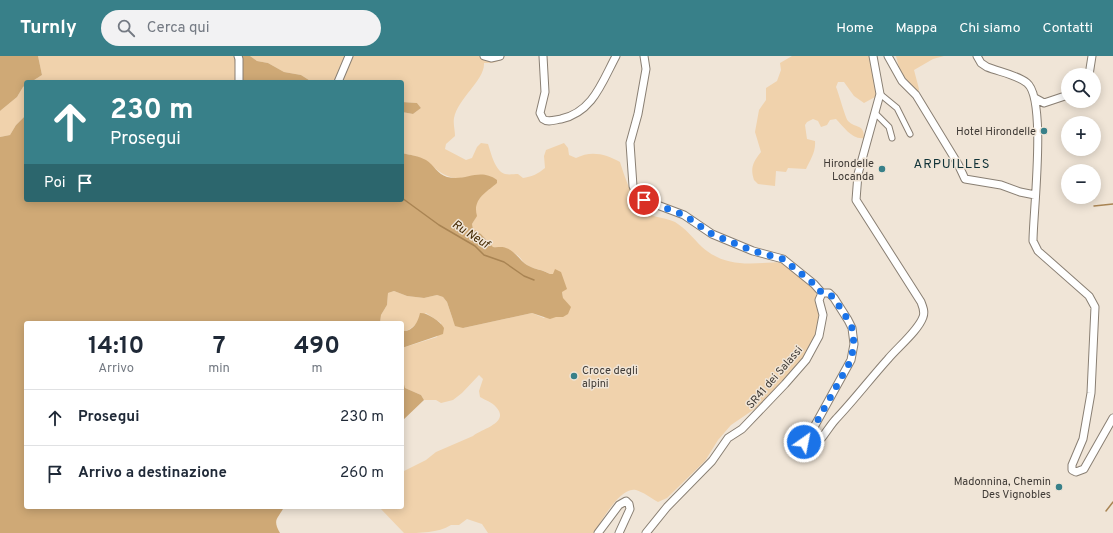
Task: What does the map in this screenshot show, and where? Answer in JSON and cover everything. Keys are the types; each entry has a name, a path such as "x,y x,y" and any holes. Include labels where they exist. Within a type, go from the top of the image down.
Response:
{"street":[{"path":"238,56 239,80"},
{"path":"339,80 349,56"},
{"path":"484,56 491,58 500,56"},
{"path":"543,56 545,92 540,115 542,119 549,121 573,115 587,107 616,56"},
{"path":"644,56 646,69 638,114 630,144 633,186 635,191 644,200 684,215 712,234 753,251 783,259 814,284 822,293 829,294 834,298 852,328 854,344 851,360 814,427 805,438 804,444 810,448 816,446 828,427 862,392 887,360 917,326 923,317 924,312 921,302 856,200 859,170 880,94 873,56"},
{"path":"888,56 902,81 916,95 958,164 965,179 1001,184 1020,192 1035,195"},
{"path":"977,56 981,63 987,67 1027,83 1033,90 1035,98 1037,164 1033,241 1046,260 1090,296 1095,307 1091,393 1083,439 1072,465 1072,470 1076,472 1084,469 1113,418"},
{"path":"1090,68 1092,56"},
{"path":"880,94 897,108 910,134"},
{"path":"1035,98 1044,103 1061,98"},
{"path":"875,113 889,127 892,138"},
{"name":"SR41 dei Salassi","path":"646,533 667,507 712,461 728,438 742,429 806,360 819,336 823,315 819,300 822,293"},
{"path":"598,533 619,505 626,501 629,504 630,509 619,533"}],"shaded area":[{"path":"0,56 38,56 42,75 34,80 24,80 24,86 17,97 0,111"},
{"path":"38,56 234,56 237,80 34,80 42,75"},
{"path":"234,56 250,56 257,61 268,63 284,72 301,75 309,80 237,80"},
{"path":"250,56 505,56 493,63 484,63 483,69 476,83 456,111 454,118 455,136 446,144 445,149 466,160 472,158 477,147 481,143 488,144 496,166 502,172 505,174 518,174 523,178 534,175 545,168 544,156 546,150 564,143 568,148 569,155 576,158 587,154 598,154 615,159 620,162 627,183 639,205 649,214 675,222 702,247 721,259 740,263 783,262 815,289 820,317 815,339 800,362 782,382 756,408 731,425 718,440 705,461 667,498 658,502 639,491 630,490 624,493 612,506 594,533 488,533 482,524 467,519 459,525 451,525 440,530 422,533 404,533 381,509 404,509 404,471 426,460 436,452 473,436 493,425 500,417 500,413 493,404 480,397 479,391 483,379 479,375 453,400 441,403 436,400 424,400 421,395 405,388 404,347 437,337 441,323 426,313 406,331 404,331 404,321 380,321 381,315 387,305 388,293 394,291 407,296 424,298 437,295 443,297 447,302 453,320 463,328 532,313 544,318 563,298 562,292 553,274 527,265 519,256 512,252 493,247 481,234 473,230 472,224 475,219 476,204 484,192 490,189 467,177 458,178 445,175 422,159 404,153 404,112 413,114 421,108 417,103 404,102 404,80 309,80 301,75 284,72 268,63 257,61"},
{"path":"792,56 871,56 877,90 875,97 864,103 854,96 844,82 838,82 836,87 847,119 863,130 864,138 852,135 836,119 830,120 827,125 821,127 818,121 813,119 805,125 807,139 815,141 814,152 806,169 788,168 786,172 776,171 775,186 758,184 754,180 752,169 754,162 761,152 755,132 759,110 766,100 766,88 777,81 781,70 780,63"},
{"path":"896,56 944,56 933,59 914,70 919,89 918,94 900,71"},
{"path":"24,86 24,117 16,125 10,135 0,137 0,111 17,97"},
{"path":"404,102 417,103 421,108 413,114 404,112"},
{"path":"24,117 24,202 404,202 404,154 426,160 441,174 447,177 460,178 478,175 490,176 497,180 497,183 478,200 476,210 477,216 472,224 473,229 481,234 493,247 503,247 509,249 523,262 532,267 550,274 553,274 555,269 561,272 567,289 562,292 563,298 571,307 568,314 563,317 550,319 532,313 463,328 455,326 447,302 443,297 437,295 424,298 407,296 394,291 388,293 387,305 381,315 380,321 24,321 24,509 283,509 276,522 280,533 0,533 0,137 10,135 16,125"},
{"path":"420,313 434,318 444,328 443,334 404,347 404,331 412,328 418,320"},
{"path":"404,385 405,388 421,395 424,400 404,419"}],"waterway":[{"name":"Ru Neuf","path":"404,199 439,225 475,246 484,255 504,262 524,276 534,280"},
{"path":"1094,206 1113,204"},
{"path":"1106,511 1113,502"}],"place":[{"name":"Hotel Hirondelle","path":"1044,131"},
{"name":"Hirondelle Locanda","path":"882,169"},
{"name":"Croce degli alpini","path":"574,376"},
{"name":"Madonnina, Chemin Des Vignobles","path":"1059,487"}],"district":[{"name":"ARPUILLES","path":"952,163"}],"route":[{"path":"644,200 655,206 670,209 684,215 712,234 753,251 783,259 814,284 822,293 829,294 834,298 852,328 854,344 851,360 814,427 805,438 804,442"}]}
